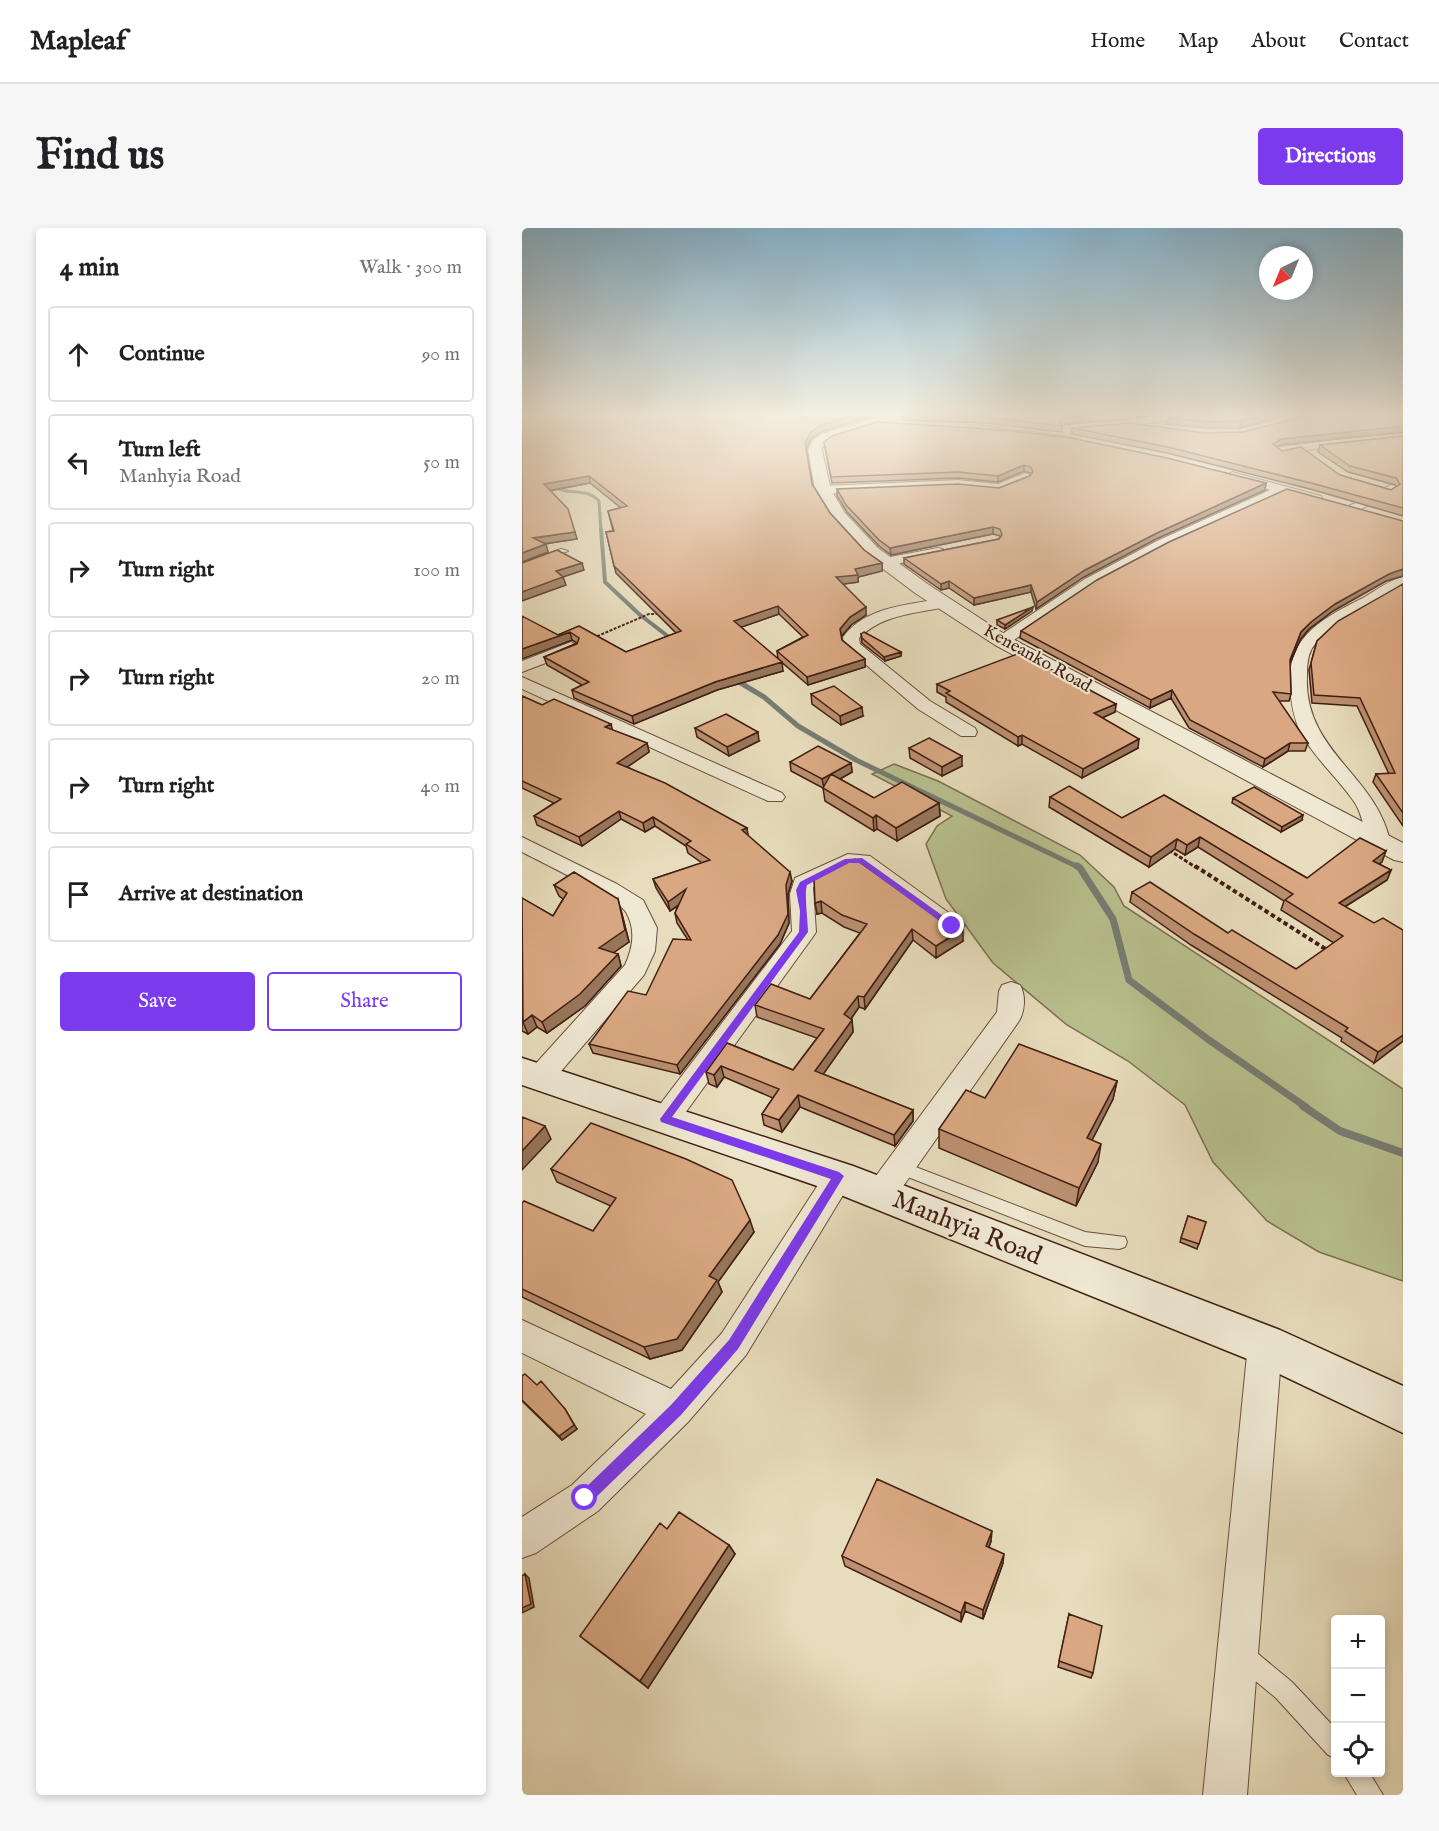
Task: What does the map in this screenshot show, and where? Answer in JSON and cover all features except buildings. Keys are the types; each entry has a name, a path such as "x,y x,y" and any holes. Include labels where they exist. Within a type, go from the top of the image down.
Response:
{"main road":[{"name":"Manhyia Road","path":"531,1074 839,1176 890,1180 1265,1345 1403,1410"}],"street":[{"name":"Keneanko Road","path":"822,486 838,516 872,552 1002,641 1396,848"},
{"path":"823,490 910,486"},
{"path":"1270,486 1373,514"},
{"path":"1371,486 1390,490"},
{"path":"1342,506 1397,486"},
{"path":"1002,641 1090,582 1162,544 1281,489"},
{"path":"885,562 950,549"},
{"path":"1396,848 1379,827 1373,814 1323,754 1309,733 1301,715 1297,692 1302,650 1310,640 1344,615 1398,590"},
{"path":"944,603 880,616 865,623 861,630 851,637 852,646 924,705 968,732"},
{"path":"522,667 571,647"},
{"path":"522,682 775,797"},
{"path":"522,843 635,905 645,928 643,951 635,969 531,1074"},
{"path":"665,1119 804,932 801,890 803,884 848,861 862,861 952,926"},
{"path":"890,1180 1010,1014 1011,992"},
{"path":"522,1539 585,1498 676,1410 734,1344 839,1176"},
{"path":"522,1336 676,1410"},
{"path":"1225,1795 1265,1345"}],"lane":[{"path":"522,567 564,551"},
{"path":"890,1180 1085,1239 1119,1242"},
{"path":"1237,1652 1284,1690 1331,1743"},
{"path":"1358,1777 1371,1795"}],"path":[{"path":"571,647 649,614 669,613"},
{"path":"1164,846 1333,954"}],"green space":[{"path":"894,764 938,781 1080,855 1114,887 1124,906 1403,1089 1403,1281 1319,1252 1267,1221 1213,1162 1185,1105 1128,1061 1067,1025 993,963 946,899 926,844 937,826 952,816 872,774"}],"waterway":[{"path":"554,486 563,490 581,492 599,501 601,531"},
{"path":"601,529 605,582 639,614 674,641"},
{"path":"734,679 764,697 798,726 856,760 1080,868"},
{"path":"1080,868 1113,919 1129,980 1209,1040 1306,1107"},
{"path":"1303,1106 1340,1131 1403,1153"}],"route":[{"path":"585,1498 676,1410 734,1344 839,1176 665,1119 804,932 801,890 803,884 848,861 862,861 952,926"}]}
